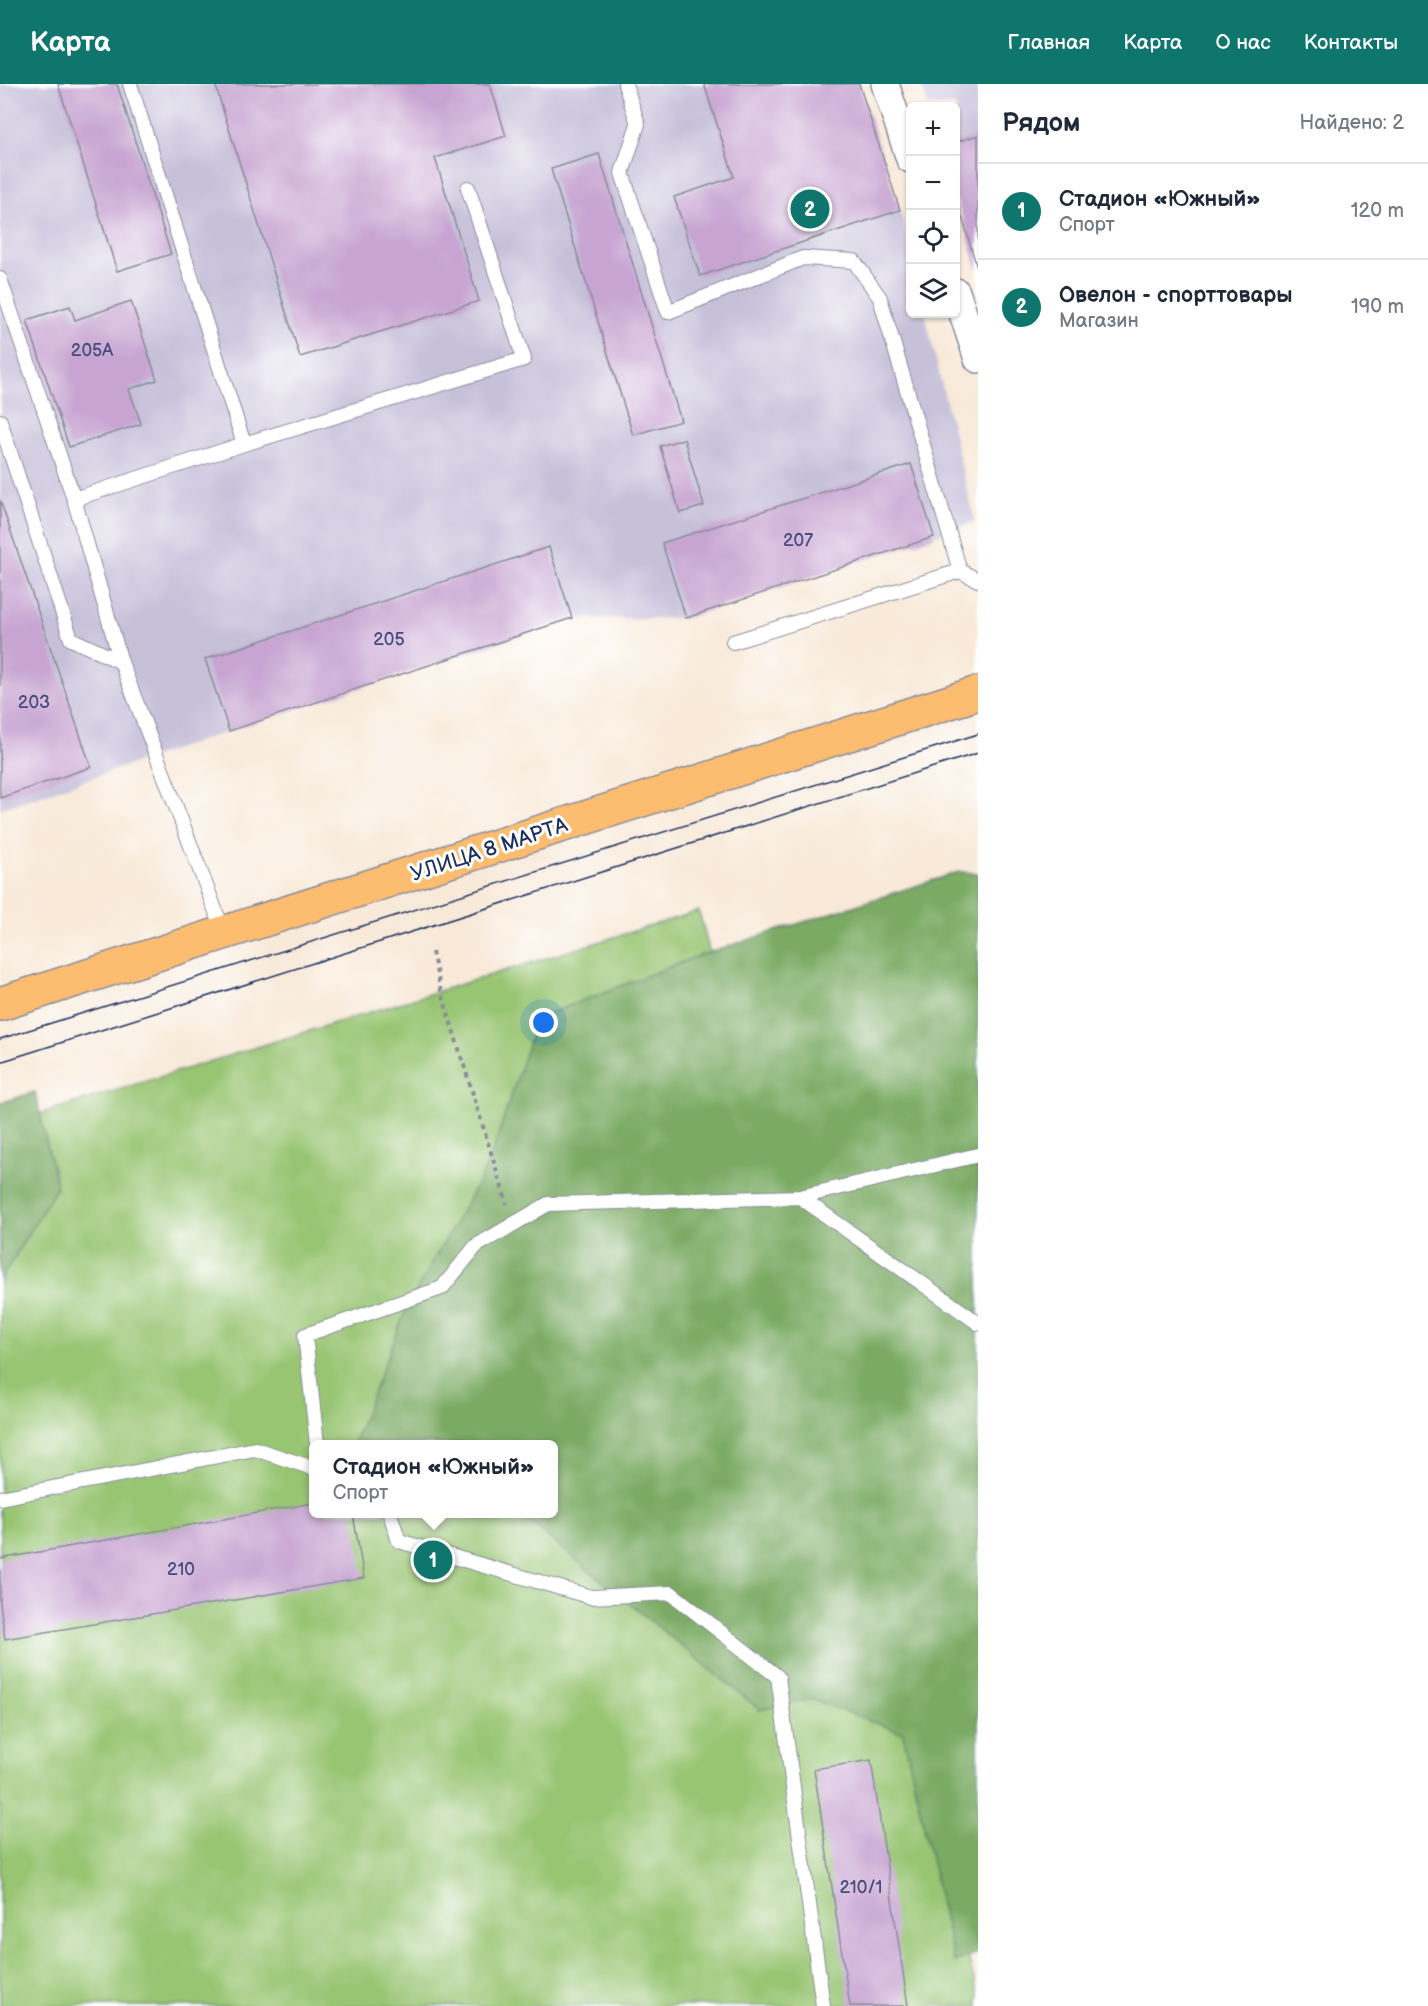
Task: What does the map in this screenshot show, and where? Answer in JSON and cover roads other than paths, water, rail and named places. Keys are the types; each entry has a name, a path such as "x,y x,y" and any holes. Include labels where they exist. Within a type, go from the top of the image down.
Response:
{"main road":[{"name":"УЛИЦА 8 МАРТА","path":"0,1004 978,693"}],"street":[{"path":"885,84 909,156"},
{"path":"960,302 977,351"}],"lane":[{"path":"130,84 244,444"},
{"path":"625,84 638,124 622,173 668,312 803,258 854,261 880,298 960,571"},
{"path":"74,499 524,358 468,188"},
{"path":"0,279 74,499 121,662 207,883 224,933"},
{"path":"0,421 71,639 121,662"},
{"path":"733,642 960,571 978,580"},
{"path":"317,1440 305,1335 442,1288 476,1246 548,1204 800,1197 978,1155"},
{"path":"800,1197 978,1323"},
{"path":"0,1498 255,1449 309,1467"},
{"path":"391,1518 399,1541 591,1597 671,1593 778,1677 823,2006"}],"tram line":[{"path":"0,1039 978,734"},
{"path":"0,1062 978,753"}],"place":[{"name":"Овелон - спорттовары","path":"810,209"},
{"name":"Стадион «Южный»","path":"433,1560"}]}
